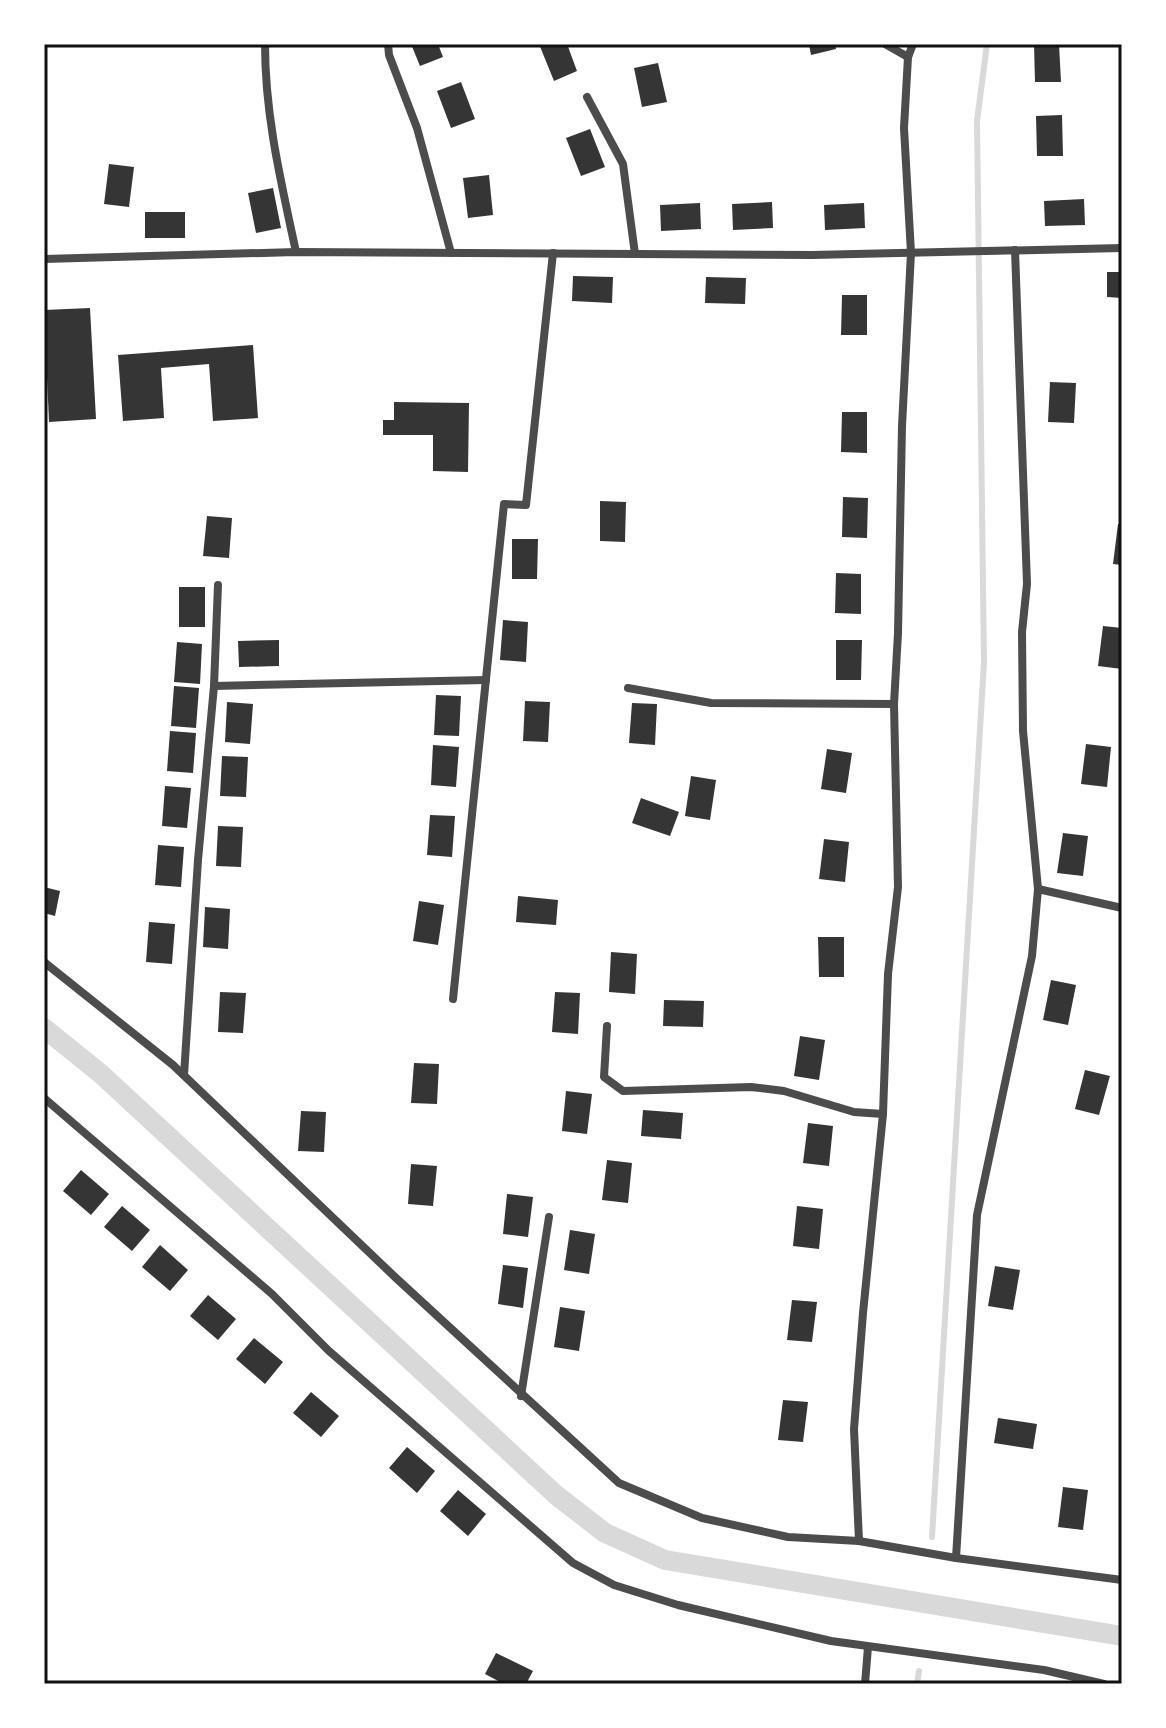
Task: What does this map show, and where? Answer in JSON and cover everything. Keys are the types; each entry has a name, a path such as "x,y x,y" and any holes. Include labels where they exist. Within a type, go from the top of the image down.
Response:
{"street":[{"path":"265,44 265,88 296,252"},
{"path":"388,44 421,143 451,253"},
{"path":"885,44 908,57"},
{"path":"859,1541 854,1429 883,1114 888,974 898,887 894,704 902,426 911,253 904,128 908,57 913,44"},
{"path":"587,97 623,164 635,254"},
{"path":"44,259 296,252 911,253 1122,248"},
{"path":"956,1558 977,1215 1032,956 1038,889 1023,731 1022,632 1027,584 1015,250"},
{"path":"453,999 504,504 526,505 553,253"},
{"path":"184,1075 198,860 214,686 218,585"},
{"path":"214,686 486,680"},
{"path":"628,688 711,703 894,704"},
{"path":"1038,889 1122,908"},
{"path":"44,962 97,1001 184,1075 521,1396 619,1483 702,1518 788,1537 859,1541 956,1558 1122,1580"},
{"path":"607,1026 604,1077 623,1091 751,1087 784,1091 854,1112 883,1114"},
{"path":"44,1098 260,1283 329,1351 573,1563 614,1585 678,1605 868,1647 1044,1670 1104,1684"},
{"path":"521,1396 549,1217"},
{"path":"865,1684 868,1647"}],"building":[{"path":"411,44 438,44 443,57 420,66"},
{"path":"539,44 567,44 577,71 554,81"},
{"path":"809,44 835,44 836,49 811,55"},
{"path":"1034,44 1059,44 1061,82 1035,82"},
{"path":"658,63 667,102 642,107 634,68"},
{"path":"461,82 475,119 451,128 437,91"},
{"path":"1062,115 1063,156 1037,156 1036,116"},
{"path":"590,129 605,167 581,176 566,138"},
{"path":"109,164 134,167 129,207 104,204"},
{"path":"489,175 493,215 468,218 463,178"},
{"path":"273,188 281,228 256,233 248,193"},
{"path":"1084,199 1085,225 1045,226 1044,201"},
{"path":"772,202 773,228 733,230 732,204"},
{"path":"700,203 701,229 661,231 660,205"},
{"path":"864,203 865,228 825,230 824,205"},
{"path":"145,212 185,212 185,238 145,238"},
{"path":"1107,272 1122,272 1122,298 1107,297"},
{"path":"573,276 613,277 612,303 572,301"},
{"path":"706,277 746,278 745,304 705,303"},
{"path":"842,295 867,295 867,335 841,335"},
{"path":"90,308 96,419 49,422 44,310"},
{"path":"253,345 258,418 213,421 209,364 161,368 164,418 123,421 118,355"},
{"path":"1050,382 1076,383 1074,423 1048,422"},
{"path":"394,402 469,403 468,472 433,471 433,435 383,435 383,420 394,420"},
{"path":"842,412 867,412 867,453 841,452"},
{"path":"843,497 868,498 867,538 842,537"},
{"path":"600,501 626,502 625,542 600,541"},
{"path":"207,516 232,518 229,558 203,556"},
{"path":"1118,524 1122,524 1122,565 1113,564"},
{"path":"512,539 538,539 537,579 512,579"},
{"path":"836,573 861,574 861,614 835,613"},
{"path":"179,587 205,587 205,627 179,627"},
{"path":"503,620 528,622 526,662 500,660"},
{"path":"1103,626 1122,628 1122,669 1098,666"},
{"path":"279,640 279,666 239,667 238,641"},
{"path":"836,640 862,640 861,680 836,680"},
{"path":"177,642 202,644 200,684 174,682"},
{"path":"174,686 199,688 196,728 171,726"},
{"path":"436,695 461,696 459,736 434,735"},
{"path":"525,701 550,702 548,742 523,741"},
{"path":"227,702 253,704 250,744 225,742"},
{"path":"632,703 657,704 655,745 629,743"},
{"path":"170,731 196,733 193,773 167,771"},
{"path":"1086,744 1111,747 1107,787 1081,784"},
{"path":"433,745 459,747 456,787 431,785"},
{"path":"827,749 852,753 846,793 821,789"},
{"path":"222,756 248,757 246,797 220,796"},
{"path":"691,776 716,780 710,820 685,816"},
{"path":"165,786 191,788 187,828 162,826"},
{"path":"641,798 679,812 670,836 632,823"},
{"path":"430,815 455,816 452,857 427,855"},
{"path":"218,826 243,827 241,867 216,866"},
{"path":"1063,833 1088,836 1083,876 1057,873"},
{"path":"824,839 849,842 845,882 819,879"},
{"path":"158,845 184,847 181,887 155,885"},
{"path":"44,887 60,891 55,916 44,913"},
{"path":"518,896 558,900 556,925 516,922"},
{"path":"419,901 444,905 438,945 413,941"},
{"path":"205,907 230,909 228,949 203,947"},
{"path":"149,922 175,924 172,964 146,962"},
{"path":"818,937 844,937 844,977 819,977"},
{"path":"611,952 637,954 635,994 609,992"},
{"path":"1051,980 1076,985 1068,1025 1043,1020"},
{"path":"220,992 246,993 243,1033 218,1032"},
{"path":"555,992 580,993 578,1034 552,1032"},
{"path":"664,1000 704,1001 703,1027 663,1026"},
{"path":"800,1036 825,1040 819,1080 794,1076"},
{"path":"414,1063 439,1064 437,1104 411,1103"},
{"path":"1085,1070 1110,1076 1099,1115 1075,1109"},
{"path":"566,1091 592,1094 587,1134 562,1131"},
{"path":"643,1110 683,1113 681,1139 641,1136"},
{"path":"301,1111 326,1112 324,1152 298,1151"},
{"path":"808,1123 833,1126 829,1166 803,1163"},
{"path":"607,1160 632,1163 628,1203 602,1200"},
{"path":"411,1164 437,1166 433,1206 408,1204"},
{"path":"81,1170 109,1194 91,1215 63,1191"},
{"path":"507,1194 533,1197 528,1237 503,1234"},
{"path":"122,1206 150,1230 132,1251 104,1227"},
{"path":"797,1206 823,1209 819,1249 793,1246"},
{"path":"570,1230 595,1234 589,1274 564,1270"},
{"path":"160,1245 188,1270 170,1291 142,1267"},
{"path":"503,1265 528,1268 523,1308 498,1304"},
{"path":"995,1266 1020,1270 1013,1310 988,1306"},
{"path":"208,1295 236,1319 218,1340 190,1316"},
{"path":"792,1300 817,1302 812,1342 787,1340"},
{"path":"560,1307 585,1311 579,1351 554,1347"},
{"path":"254,1338 283,1362 265,1384 236,1359"},
{"path":"311,1392 339,1416 321,1437 293,1413"},
{"path":"783,1400 808,1402 803,1442 778,1440"},
{"path":"998,1418 1037,1424 1033,1449 994,1443"},
{"path":"407,1447 435,1471 417,1493 389,1468"},
{"path":"1063,1487 1088,1490 1083,1530 1058,1527"},
{"path":"458,1490 486,1514 468,1536 440,1511"},
{"path":"496,1653 533,1671 526,1684 504,1684 485,1674"}],"waterway":[{"path":"932,1537 984,662 977,121 987,44"},
{"path":"44,1028 101,1074 556,1495 605,1533 665,1560 1122,1636"},
{"path":"917,1684 919,1671"}]}
